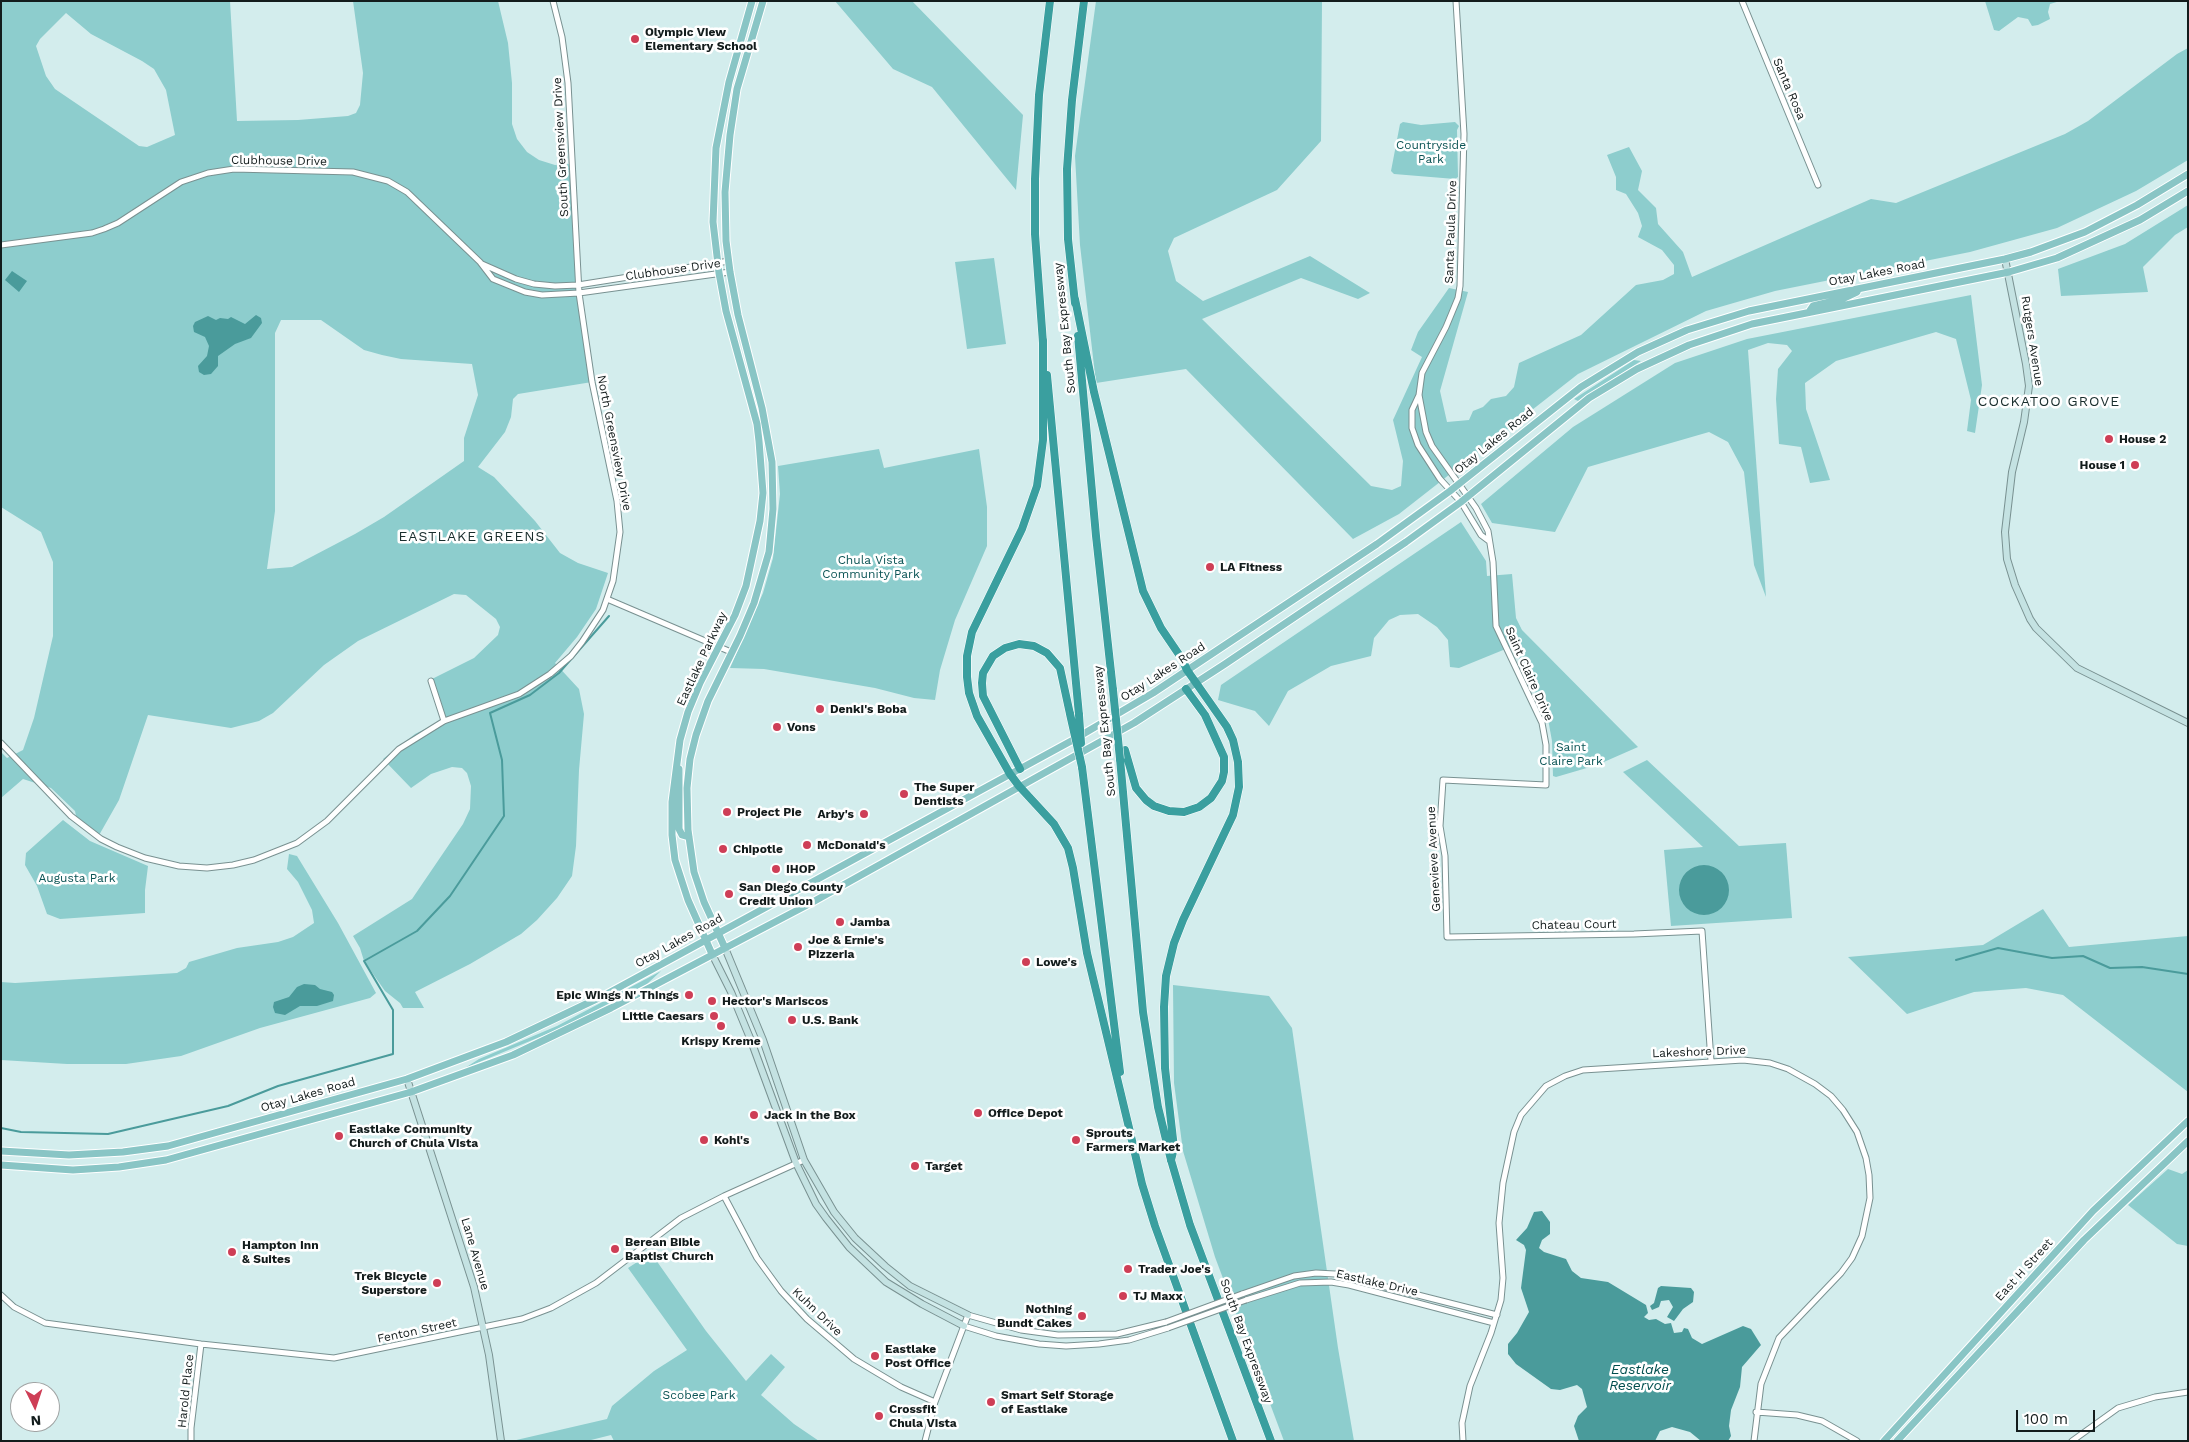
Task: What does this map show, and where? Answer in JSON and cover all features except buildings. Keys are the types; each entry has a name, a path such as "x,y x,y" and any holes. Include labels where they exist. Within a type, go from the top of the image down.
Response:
{"highway":[{"name":"South Bay Expressway","path":"1050,1 1039,95 1035,179 1035,234 1082,768 1115,1034 1131,1136 1152,1217 1233,1441"},
{"name":"South Bay Expressway","path":"1084,1 1072,100 1067,169 1068,239 1145,1028 1158,1107 1190,1225 1271,1441"},
{"path":"1075,299 1094,392 1140,581 1156,619 1187,670 1230,733 1238,762 1239,787 1231,822 1178,931 1166,976 1164,1013 1165,1068 1174,1148 1171,1160"},
{"path":"1043,340 1043,440 1037,486 1022,530 975,625 970,640 967,663 968,685 974,709 1010,774 1018,786 1054,824 1065,842 1070,855 1087,953 1131,1136"},
{"path":"1020,768 983,696 983,673 993,656 1005,648 1019,644 1034,646 1047,653 1060,668 1082,768"},
{"path":"1114,700 1134,784 1142,796 1154,806 1169,811 1184,812 1199,807 1211,798 1220,786 1224,776 1224,757 1205,715 1186,689"}],"main road":[{"name":"Eastlake Parkway","path":"758,2 737,89 730,134 725,192 730,272 738,314 762,408 772,462 773,509 769,552 754,603 708,701 690,758 687,788 689,837 694,872 704,902 753,1014 804,1160 834,1212 855,1238 910,1286 968,1315"},
{"name":"Eastlake Parkway","path":"758,2 729,82 716,148 713,222 717,262 726,311 757,424 760,441 763,493 754,554 746,586 735,615 718,646 688,712 680,740 672,802 672,835 675,860 688,900 705,940 731,992 796,1163 816,1204 849,1248 886,1282 909,1297 964,1326"},
{"name":"Otay Lakes Road","path":"1,1151 69,1155 123,1152 168,1146 407,1079 479,1053 554,1020 605,995 717,932 1096,727 1187,670 1346,565 1450,491 1581,387 1638,352 1679,333 1725,317 2031,252 2085,232 2137,205 2188,174"},
{"name":"Otay Lakes Road","path":"1,1165 74,1170 118,1167 166,1160 411,1092 481,1067 559,1034 724,948 1134,723 1406,542 1461,502 1589,398 1637,369 1689,345 1729,330 2009,272 2050,261 2140,220 2188,191"},
{"name":"Rutgers Avenue","path":"2005,259 2009,272 2029,386 2024,422 2012,472 2006,526 2007,559 2016,585 2030,619 2036,628 2077,668 2188,723"},
{"path":"1809,312 1813,306 1842,299 1866,287"},
{"path":"760,441 765,444 768,459 772,462"},
{"path":"677,758 679,772 679,830 682,835 689,837"},
{"name":"Lane Avenue","path":"407,1079 462,1243 474,1287 483,1327 501,1441"},
{"name":"East H Street","path":"1884,1441 2093,1211 2188,1121"},
{"name":"East H Street","path":"1897,1441 2084,1240 2188,1141"}],"street":[{"name":"South Greensview Drive","path":"553,1 566,57 571,112 579,293"},
{"name":"Santa Paula Drive","path":"1456,1 1464,134 1460,286 1458,298 1446,327 1422,373 1419,395 1412,410 1412,428 1428,462 1461,502"},
{"name":"Santa Rosa","path":"1742,1 1818,185"},
{"name":"Clubhouse Drive","path":"1,245 92,233 104,229 118,223 182,182 215,172 234,169 353,172 388,181 407,192 480,262 493,279 525,292 551,295 579,293 730,272"},
{"name":"Clubhouse Drive","path":"480,262 516,279 534,284 578,285 729,261"},
{"name":"North Greensview Drive","path":"1,743 71,816 101,839 145,858 179,866 207,868 254,860 297,843 327,821 399,749 444,721 519,694 550,674 571,656 603,610 613,581 619,551 618,501 592,382 579,293"},
{"name":"Santa Paula Drive","path":"1419,395 1426,432 1432,446 1467,496"},
{"name":"Saint Claire Drive","path":"1443,780 1546,786 1546,745 1542,723 1496,626 1494,562 1483,520 1467,496"},
{"name":"Saint Claire Drive","path":"1461,502 1481,535 1489,541"},
{"path":"607,600 731,652"},
{"path":"431,681 444,721"},
{"name":"Genevieve Avenue","path":"1443,780 1440,826 1445,856 1447,938"},
{"name":"Chateau Court","path":"1447,938 1702,931 1710,1061"},
{"name":"Lakeshore Drive","path":"1463,1441 1462,1423 1470,1386 1497,1315 1502,1289 1499,1223 1503,1183 1514,1132 1521,1115 1546,1086 1583,1070 1742,1060 1770,1063 1793,1071 1815,1084 1838,1104 1860,1141 1868,1166 1870,1198 1862,1236 1852,1258 1841,1273 1781,1335 1761,1384 1756,1412 1754,1441"},
{"name":"Fenton Street","path":"1,1295 14,1307 45,1323 201,1344 334,1358 522,1318 569,1299 596,1283 681,1218 724,1196 804,1160"},
{"name":"Kuhn Drive","path":"724,1196 757,1258 782,1291 807,1319 854,1358 901,1387 935,1402"},
{"name":"Eastlake Drive","path":"964,1326 996,1336 1039,1344 1066,1346 1129,1340 1242,1294 1294,1276 1316,1273 1335,1274 1497,1315"},
{"name":"Eastlake Drive","path":"968,1315 1021,1330 1058,1335 1116,1334 1167,1325 1292,1285 1308,1282 1331,1282 1494,1323"},
{"path":"925,1441 935,1402 968,1315"},
{"name":"Harold Place","path":"191,1441 190,1428 201,1344"},
{"path":"2072,1441 2118,1408 2155,1397 2188,1392"},
{"path":"1756,1412 1797,1415 1822,1421 1857,1441"}],"green space":[{"path":"1,1 230,1 237,121 298,120 348,116 356,113 360,105 363,73 353,1 498,1 508,43 512,83 512,124 517,139 527,152 539,160 555,165 571,164 576,271 592,382 518,394 513,399 511,417 505,432 478,467 494,477 535,521 560,553 578,563 608,573 596,609 577,637 555,663 579,689 584,714 579,770 576,846 572,876 557,898 537,920 521,934 470,964 415,992 424,1008 403,1008 400,1003 385,991 364,961 360,948 353,936 412,899 463,824 470,809 471,786 467,773 462,768 452,767 431,774 411,788 383,759 415,734 445,719 428,681 474,658 498,635 500,627 496,619 466,595 454,594 358,641 324,665 273,713 259,721 231,728 148,715 119,800 98,837 77,821 75,811 51,788 23,779 1,798 1,752 7,758 23,750 34,718 53,636 53,562 41,532 1,507","holes":["66,13 91,34 154,69 166,90 175,135 147,147 139,146 55,89 46,76 36,46 40,39","281,320 321,320 364,350 382,355 401,359 472,364 478,395 464,438 464,461 384,517 355,534 292,567 267,569 275,511 275,333"]},
{"path":"835,1 912,1 1023,115 1016,190 932,87 893,69"},
{"path":"1096,1 1322,1 1321,141 1277,190 1174,238 1168,251 1176,281 1203,301 1310,256 1370,293 1358,299 1301,278 1202,319 1371,486 1392,490 1401,486 1403,461 1393,420 1422,357 1411,350 1418,332 1449,288 1468,292 1440,391 1447,422 1469,420 1473,411 1483,407 1491,399 1506,396 1514,387 1519,363 1581,335 1636,285 1663,280 1674,274 1674,265 1662,250 1638,237 1642,226 1638,213 1626,194 1616,190 1616,177 1607,155 1629,147 1642,171 1638,190 1656,208 1658,224 1683,252 1692,277 1871,199 1896,203 2065,134 2088,121 2177,54 2188,48 2188,160 2136,191 2057,228 1970,252 1775,291 1706,311 1578,374 1399,514 1353,539 1186,369 1096,383 1080,245 1075,156"},
{"path":"1985,1 2060,1 2050,4 2048,12 2050,19 2038,25 2032,26 2028,19 2018,17 1999,31 1994,30"},
{"name":"Countryside Park","path":"1403,122 1421,125 1455,122 1459,126 1457,130 1458,177 1455,179 1394,174 1391,171 1400,124"},
{"path":"2188,205 2188,227 2175,235 2143,267 2148,292 2061,296 2058,269 2125,244"},
{"path":"994,258 1006,344 967,349 955,262"},
{"path":"1971,295 1982,385 1975,433 1967,431 1971,400 1956,339 1936,332 1836,361 1805,383 1806,409 1830,480 1810,483 1801,447 1779,444 1776,399 1778,369 1792,351 1787,345 1768,343 1748,350 1766,597 1754,565 1744,472 1728,442 1709,432 1588,467 1555,532 1492,523 1481,504 1573,427 1675,363 1747,339"},
{"path":"1634,360 1641,361 1578,401 1574,399"},
{"name":"Chula Vista Community Park","path":"879,449 884,468 979,449 987,507 987,546 955,620 940,670 935,700 914,698 875,688 764,669 730,668 763,593 773,558 780,494 778,466"},
{"name":"Saint Claire Park","path":"1461,522 1486,561 1487,576 1512,574 1516,618 1522,630 1638,747 1597,765 1556,777 1553,776 1552,741 1548,719 1513,646 1459,668 1450,667 1448,640 1437,627 1418,614 1400,615 1389,620 1374,638 1371,656 1331,666 1288,691 1269,726 1255,711 1218,700 1221,685"},
{"path":"1647,760 1739,846 1786,843 1792,918 1671,926 1664,850 1703,847 1623,772"},
{"name":"Augusta Park","path":"63,820 90,841 148,866 145,913 60,919 47,914 37,886 25,865 26,853"},
{"path":"289,854 297,856 338,923 376,993 370,998 260,1028 181,1056 126,1064 67,1064 1,1060 1,982 15,983 177,973 186,968 189,962 237,948 278,942 293,937 314,923 312,910 298,882 287,869"},
{"path":"2043,909 2069,947 2188,936 2188,1092 2063,995 2026,988 1974,992 1907,1014 1848,957 1983,945"},
{"path":"661,971 647,984 559,1029 465,1068 479,1059 557,1026"},
{"path":"1173,985 1269,996 1292,1028 1338,1348 1354,1441 1284,1441 1215,1257 1183,1151 1174,1083"},
{"path":"2168,1169 2182,1174 2188,1170 2188,1246 2177,1244 2128,1205"},
{"name":"Scobee Park","path":"651,1253 706,1331 746,1381 771,1354 785,1367 761,1395 794,1424 819,1441 614,1441 611,1435 587,1441 512,1441 607,1419 612,1406 654,1371 687,1350 628,1268"}],"water":[{"path":"12,271 27,281 19,292 5,280"},
{"path":"256,315 261,318 262,323 251,338 235,344 218,356 218,366 211,374 204,375 199,372 198,366 207,356 209,346 205,337 194,332 193,326 195,322 208,316 216,320 231,317 245,324"},
{"path":"1704,865 1722,872 1729,890 1722,908 1704,915 1686,908 1679,890 1686,872"},
{"path":"304,984 315,985 320,989 332,992 334,995 333,1001 317,1006 300,1006 285,1015 275,1013 274,1002 289,997 297,987"},
{"name":"Eastlake Reservoir","path":"1542,1211 1550,1222 1550,1234 1542,1240 1539,1248 1544,1252 1566,1259 1572,1271 1581,1278 1608,1282 1646,1305 1648,1313 1644,1317 1649,1320 1656,1319 1665,1324 1671,1323 1674,1333 1682,1332 1684,1328 1688,1329 1692,1338 1702,1344 1743,1326 1751,1329 1761,1345 1742,1367 1740,1387 1731,1410 1729,1426 1731,1436 1728,1441 1701,1441 1690,1432 1672,1427 1660,1431 1655,1441 1579,1441 1574,1426 1578,1416 1587,1407 1582,1389 1577,1385 1560,1390 1551,1389 1516,1364 1508,1354 1508,1344 1529,1312 1521,1288 1526,1250 1524,1245 1516,1240 1527,1228 1534,1212"},
{"path":"1661,1286 1691,1288 1694,1292 1693,1302 1683,1309 1674,1321 1667,1317 1673,1307 1669,1300 1661,1301 1659,1307 1652,1310 1650,1306 1654,1303 1658,1288"}],"waterway":[{"path":"1,1128 21,1132 108,1134 228,1106 278,1086 393,1054 393,1010 364,961 417,931 450,896 504,816 502,760 490,713 530,695 559,673 609,616"},
{"path":"1956,960 1998,948 2052,958 2083,956 2110,968 2142,967 2188,974"}],"place":[{"name":"Olympic View Elementary School","path":"635,39"},
{"name":"House 2","path":"2109,439"},
{"name":"House 1","path":"2135,465"},
{"name":"LA Fitness","path":"1210,567"},
{"name":"Denki's Boba","path":"820,709"},
{"name":"Vons","path":"777,727"},
{"name":"The Super Dentists","path":"904,794"},
{"name":"Project Pie","path":"727,812"},
{"name":"Arby's","path":"864,814"},
{"name":"McDonald's","path":"807,845"},
{"name":"Chipotle","path":"723,849"},
{"name":"IHOP","path":"776,869"},
{"name":"San Diego County Credit Union","path":"729,894"},
{"name":"Jamba","path":"840,922"},
{"name":"Joe & Ernie's Pizzeria","path":"798,947"},
{"name":"Lowe's","path":"1026,962"},
{"name":"Epic Wings N' Things","path":"689,995"},
{"name":"Hector's Mariscos","path":"712,1001"},
{"name":"Little Caesars","path":"714,1016"},
{"name":"U.S. Bank","path":"792,1020"},
{"name":"Krispy Kreme","path":"721,1026"},
{"name":"Office Depot","path":"978,1113"},
{"name":"Jack in the Box","path":"754,1115"},
{"name":"Eastlake Community Church of Chula Vista","path":"339,1136"},
{"name":"Kohl's","path":"704,1140"},
{"name":"Sprouts Farmers Market","path":"1076,1140"},
{"name":"Target","path":"915,1166"},
{"name":"Berean Bible Baptist Church","path":"615,1249"},
{"name":"Hampton Inn & Suites","path":"232,1252"},
{"name":"Trader Joe's","path":"1128,1269"},
{"name":"Trek Bicycle Superstore","path":"437,1283"},
{"name":"TJ Maxx","path":"1123,1296"},
{"name":"Nothing Bundt Cakes","path":"1082,1316"},
{"name":"Eastlake Post Office","path":"875,1356"},
{"name":"Smart Self Storage of Eastlake","path":"991,1402"},
{"name":"Crossfit Chula Vista","path":"879,1416"}],"district":[{"name":"COCKATOO GROVE","path":"2049,402"},
{"name":"EASTLAKE GREENS","path":"472,537"}]}
